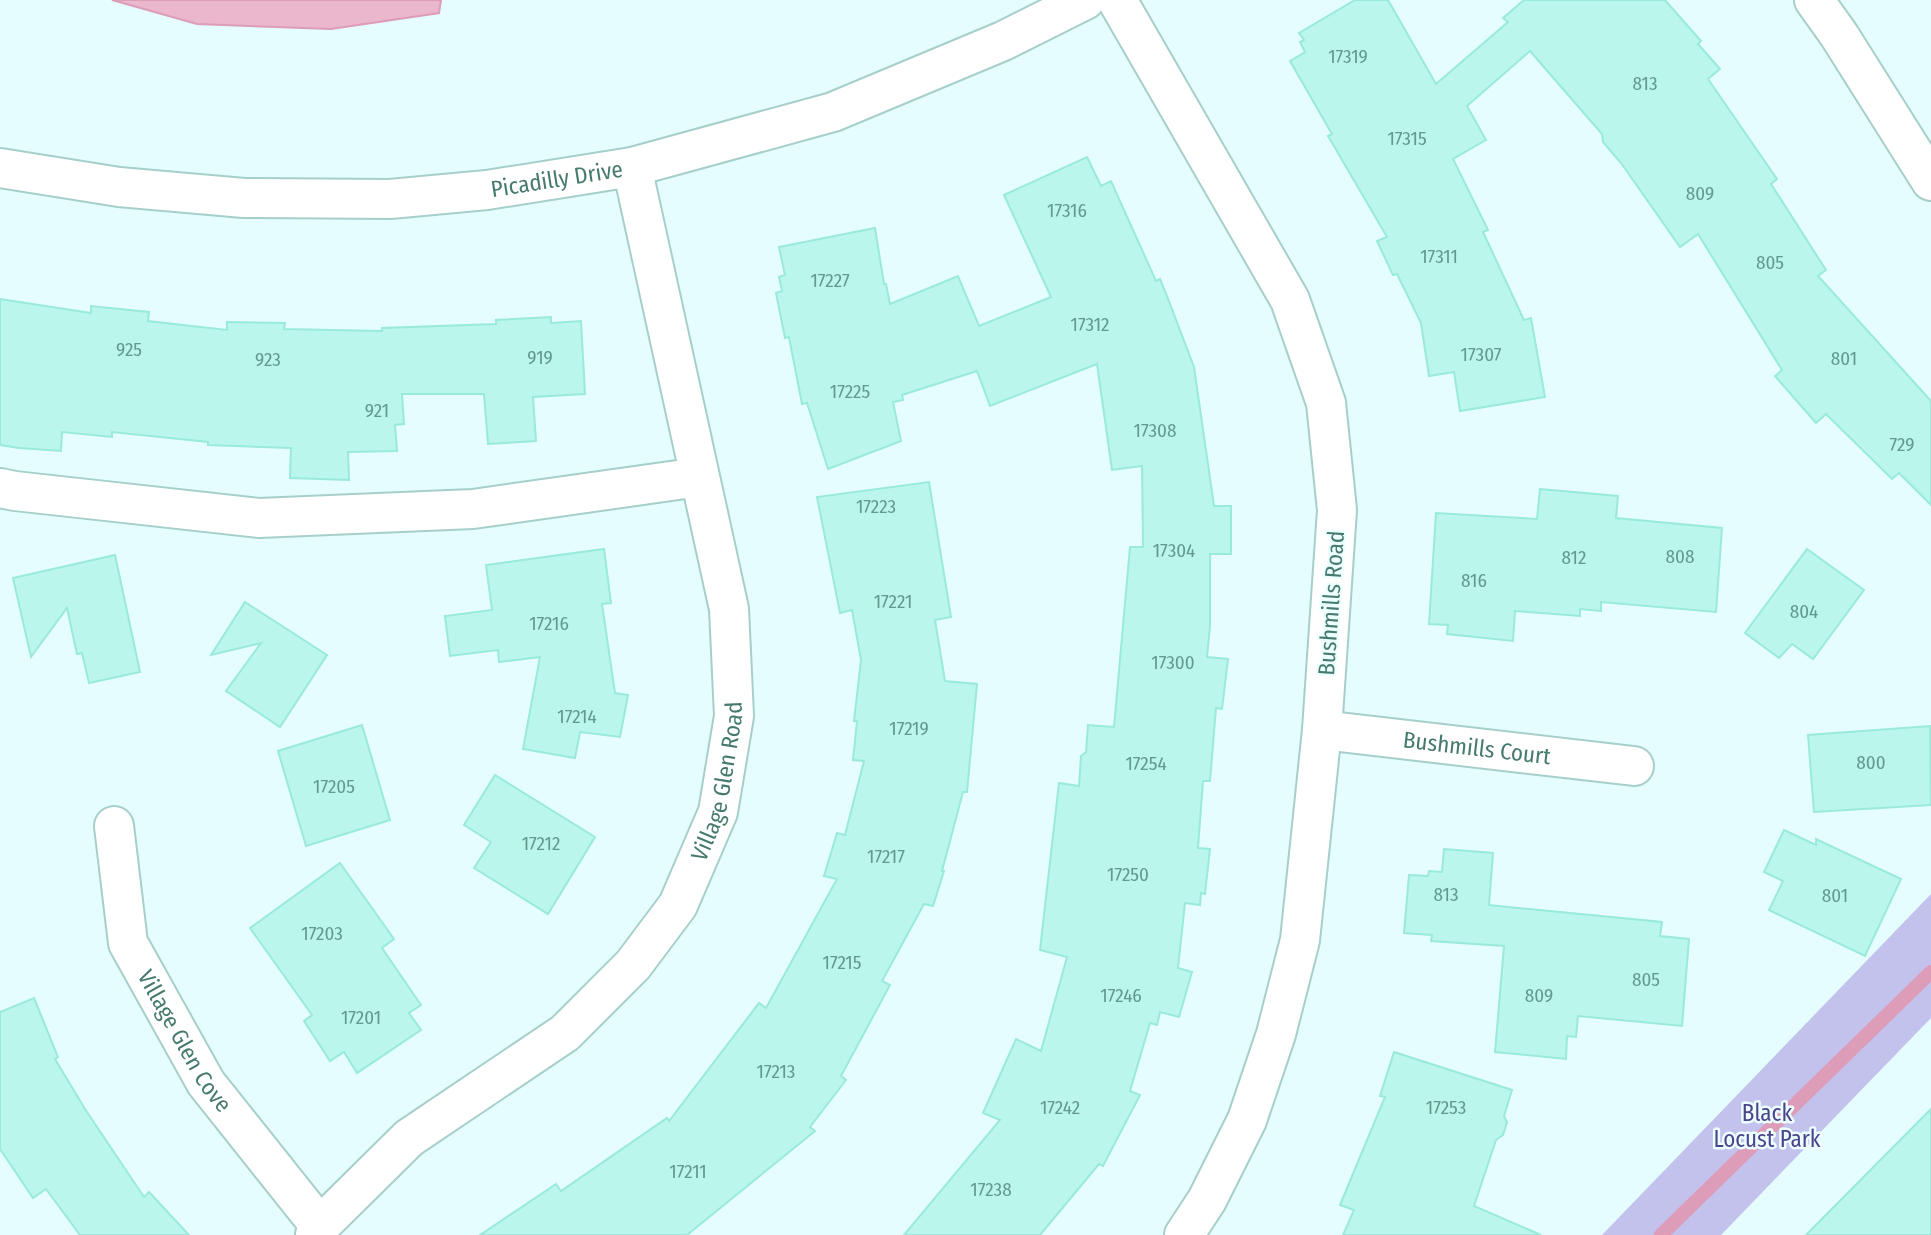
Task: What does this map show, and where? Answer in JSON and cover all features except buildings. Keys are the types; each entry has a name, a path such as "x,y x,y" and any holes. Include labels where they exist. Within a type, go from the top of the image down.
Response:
{"street":[{"name":"Picadilly Drive","path":"0,168 119,187 244,198 390,199 487,190 632,167 833,112 1003,41 1085,0"},
{"name":"Bushmills Road","path":"1117,0 1290,300 1326,403 1337,510 1322,730 1300,940 1276,1034 1247,1120 1208,1200 1184,1235"},
{"path":"1814,0 1931,181"},
{"name":"Village Glen Road","path":"317,1231 409,1138 565,1033 633,965 678,905 718,812 734,716 729,609 632,167"},
{"path":"0,488 260,518 473,509 699,477"},
{"name":"Bushmills Court","path":"1322,730 1633,766"},
{"name":"Village Glen Cove","path":"114,826 128,943 205,1083 317,1231"}],"green space":[{"name":"Black Locust Park","path":"1931,894 1931,1018 1721,1235 1602,1235"}],"shaded area":[{"path":"112,0 441,0 439,13 331,29 197,24"}],"waterway":[{"path":"1661,1235 1931,972"}]}
